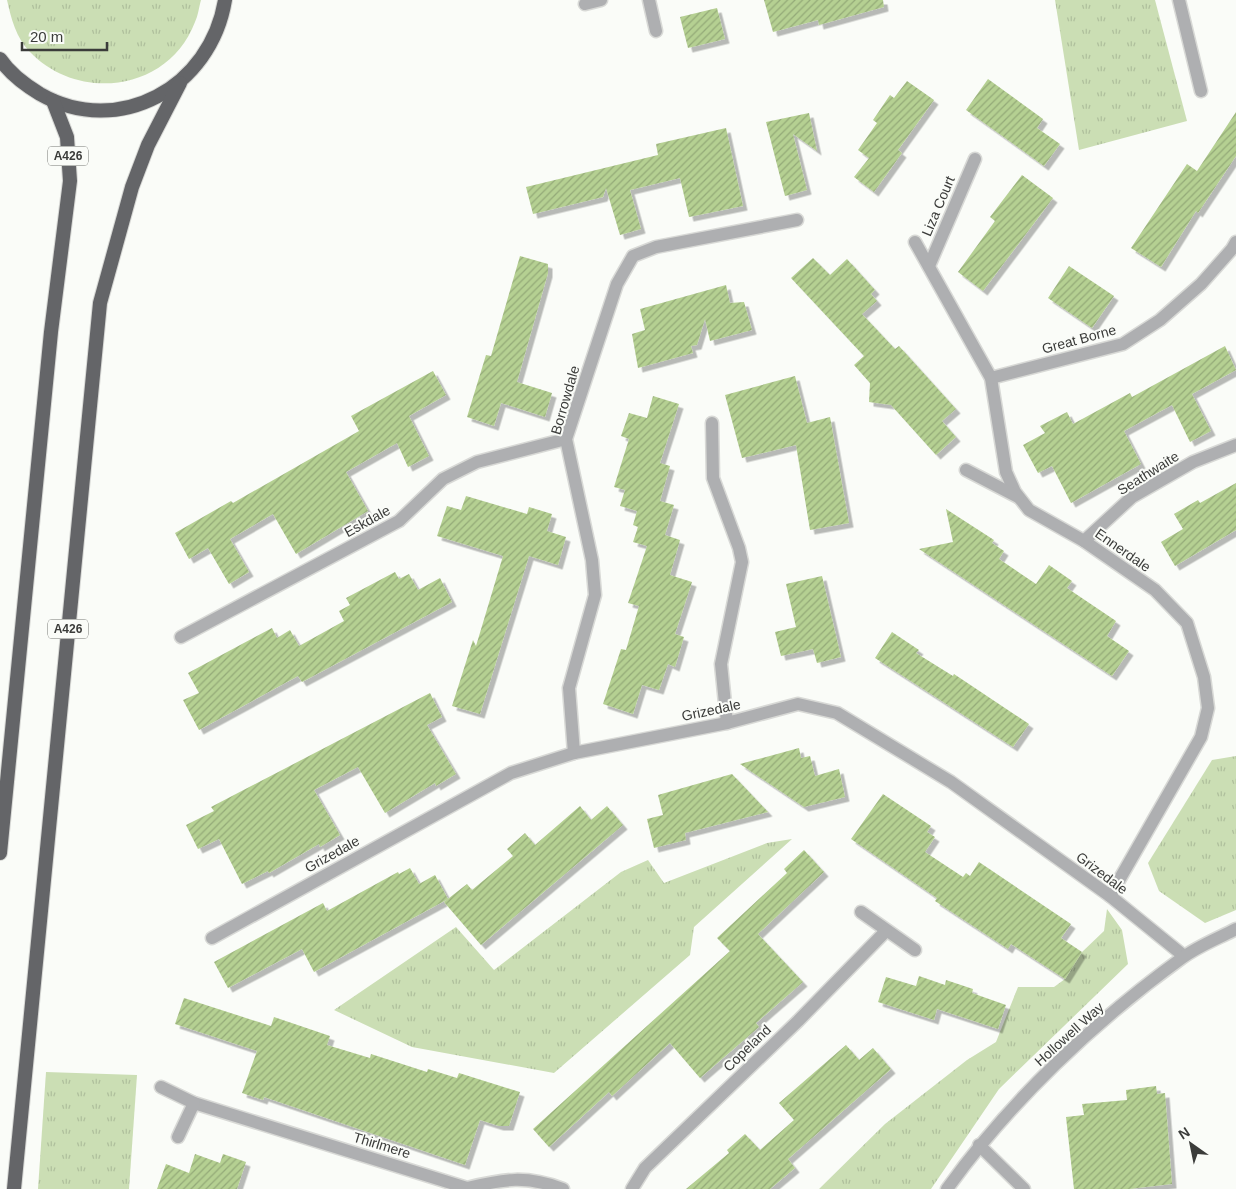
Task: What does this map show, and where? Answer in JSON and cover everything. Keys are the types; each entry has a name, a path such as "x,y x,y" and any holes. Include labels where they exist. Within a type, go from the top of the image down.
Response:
{"highway":[{"path":"1,64 27,86 53,102 85,110 119,110 151,100 180,82 205,55 221,22 225,0"},
{"name":"A426","path":"14,1189 100,303 132,187 148,145 180,82"},
{"name":"A426","path":"0,853 51,332 70,181 67,137 53,102"}],"street":[{"path":"585,4 601,0"},
{"path":"649,0 656,31"},
{"path":"1179,0 1201,91"},
{"name":"Liza Court","path":"929,266 975,159"},
{"name":"Borrowdale","path":"574,753 569,688 595,595 592,560 566,439 617,284 633,256 656,247 797,220"},
{"name":"Ennerdale","path":"915,242 991,378 1006,472 1020,498 1029,510 1084,541 1155,590 1187,623 1204,677 1208,708 1201,737 1110,896"},
{"name":"Great Borne","path":"991,378 1122,344 1167,314 1201,284 1235,248"},
{"path":"712,423 713,478 739,548 742,562 721,664 727,723"},
{"name":"Eskdale","path":"181,637 399,521 443,479 477,462 566,439"},
{"name":"Seathwaite","path":"1084,541 1132,497 1193,462 1236,445"},
{"path":"966,470 1020,498"},
{"name":"Grizedale","path":"212,938 511,773 574,753 727,723 798,704 837,714 951,782 1110,896 1184,956"},
{"path":"861,912 915,950"},
{"name":"Hollowell Way","path":"948,1189 979,1145 1037,1083 1111,1015 1184,956 1236,929"},
{"name":"Copeland","path":"632,1189 645,1168 798,1021 886,931"},
{"name":"Thirlmere","path":"161,1088 194,1103 467,1188 507,1178 527,1178 563,1189"},
{"path":"178,1138 194,1103"},
{"path":"979,1145 1024,1189"}],"green space":[{"path":"7,0 201,0 196,20 182,45 165,63 144,75 121,82 97,83 73,79 50,68 30,52 21,40 12,21"},
{"path":"1055,0 1155,0 1187,121 1079,150"},
{"path":"1236,756 1236,910 1205,923 1159,891 1148,863 1212,760"},
{"path":"792,839 694,927 690,955 554,1073 412,1047 334,1010 456,927 494,970 621,872 648,860 664,883 767,843"},
{"path":"1107,909 1122,930 1128,964 999,1089 931,1189 819,1189 885,1124 967,1060 996,1042 1018,987 1054,987 1065,979 1082,952 1104,931"},
{"path":"46,1072 137,1075 129,1189 38,1189"}],"building":[{"path":"764,0 883,0 884,7 819,25 818,20 773,32"},
{"path":"717,8 725,39 688,48 680,17"},
{"path":"988,79 1043,119 1037,128 1060,144 1044,166 966,110"},
{"path":"907,81 934,100 898,150 902,153 874,192 854,177 869,158 858,150 877,123 873,120 890,95 894,98"},
{"path":"1236,112 1236,156 1198,213 1196,211 1161,267 1131,248 1187,164 1197,171"},
{"path":"809,113 817,151 793,134 807,190 785,196 766,122"},
{"path":"726,128 743,206 689,217 680,178 630,190 641,229 620,235 606,188 603,197 533,214 526,187 658,155 656,144"},
{"path":"1022,175 1053,198 983,291 958,272 995,221 990,217"},
{"path":"520,256 548,264 548,273 517,382 552,393 545,417 501,403 494,426 467,417 486,355 491,356"},
{"path":"813,258 830,275 847,259 875,290 871,294 877,301 862,314 895,349 899,346 956,409 942,421 956,437 936,455 891,405 869,402 870,383 854,365 864,356 791,278"},
{"path":"1069,266 1114,296 1092,328 1048,298"},
{"path":"726,285 730,303 744,302 752,330 710,341 705,319 697,345 691,346 693,353 638,368 632,334 645,330 640,309"},
{"path":"1225,346 1236,370 1192,394 1211,431 1190,442 1172,405 1124,431 1141,464 1071,503 1052,466 1038,473 1023,445 1045,433 1040,426 1067,412 1073,424 1130,393 1132,397"},
{"path":"433,371 446,395 409,416 429,456 408,467 397,443 346,472 368,511 296,554 273,514 230,539 249,572 229,584 208,548 189,559 175,533 231,501 233,503 359,431 351,416"},
{"path":"795,376 807,423 830,417 849,523 810,530 796,445 742,458 725,395"},
{"path":"653,396 679,404 660,463 670,466 660,501 674,505 665,535 680,540 670,575 692,582 675,634 684,637 675,667 668,664 659,690 642,685 633,714 603,704 621,649 626,650 639,606 628,603 647,546 633,542 638,527 633,525 637,511 620,506 625,490 614,487 629,439 621,436 629,413 647,418"},
{"path":"1236,483 1236,530 1175,566 1161,542 1183,529 1174,514 1198,500 1200,503"},
{"path":"466,496 527,514 529,507 552,514 547,531 566,537 558,565 529,556 480,714 452,706 473,640 476,646 503,556 437,536 447,506 461,510"},
{"path":"946,509 994,540 992,543 1004,551 999,559 1036,584 1049,565 1072,581 1067,588 1116,621 1107,636 1129,651 1112,676 919,549 953,542"},
{"path":"395,572 399,579 409,574 418,590 440,578 452,602 302,682 298,676 199,730 183,700 199,693 188,673 272,628 277,638 290,630 299,646 344,621 339,611 350,605 346,598"},
{"path":"822,576 841,657 817,663 813,649 781,656 775,632 796,627 786,584"},
{"path":"892,632 919,650 916,653 953,676 954,674 1029,724 1013,747 875,658"},
{"path":"430,693 442,717 427,725 456,774 436,786 435,783 385,813 358,767 314,790 340,835 320,847 319,844 269,873 268,871 242,884 219,839 198,849 186,825 214,811 211,807"},
{"path":"799,748 801,758 810,756 815,776 839,769 845,797 804,807 740,764"},
{"path":"732,774 768,812 685,833 686,840 654,848 647,819 663,815 658,795"},
{"path":"883,794 931,826 927,832 935,837 925,852 963,877 966,873 970,876 979,862 1071,924 1061,938 1082,952 1065,979 1011,944 1008,949 935,901 937,898 851,839"},
{"path":"580,806 591,820 607,806 623,825 481,945 444,902 467,884 472,890 513,856 507,849 525,833 535,845"},
{"path":"804,850 824,872 758,934 803,982 756,1023 759,1027 700,1078 670,1043 612,1096 609,1092 549,1147 533,1129 730,951 717,938 787,873 784,869"},
{"path":"410,868 419,884 435,875 448,899 314,972 302,949 228,988 214,962 323,903 327,911 398,872 399,874"},
{"path":"919,976 945,985 946,980 973,989 972,993 1006,1005 998,1029 937,1009 934,1020 878,1002 886,977 916,986"},
{"path":"184,998 271,1026 274,1017 330,1036 327,1045 370,1058 371,1054 427,1072 428,1069 457,1078 459,1073 520,1092 509,1126 499,1126 480,1120 465,1165 264,1097 263,1100 242,1093 257,1051 175,1024"},
{"path":"846,1045 859,1060 873,1048 891,1069 788,1159 795,1168 770,1189 686,1189 729,1153 727,1150 745,1134 760,1150 794,1120 779,1103"},
{"path":"1156,1086 1157,1094 1165,1093 1172,1184 1129,1189 1074,1189 1066,1117 1084,1115 1082,1104 1127,1100 1126,1090"},
{"path":"195,1154 220,1163 223,1154 246,1162 237,1189 157,1189 166,1164 189,1173"}]}
